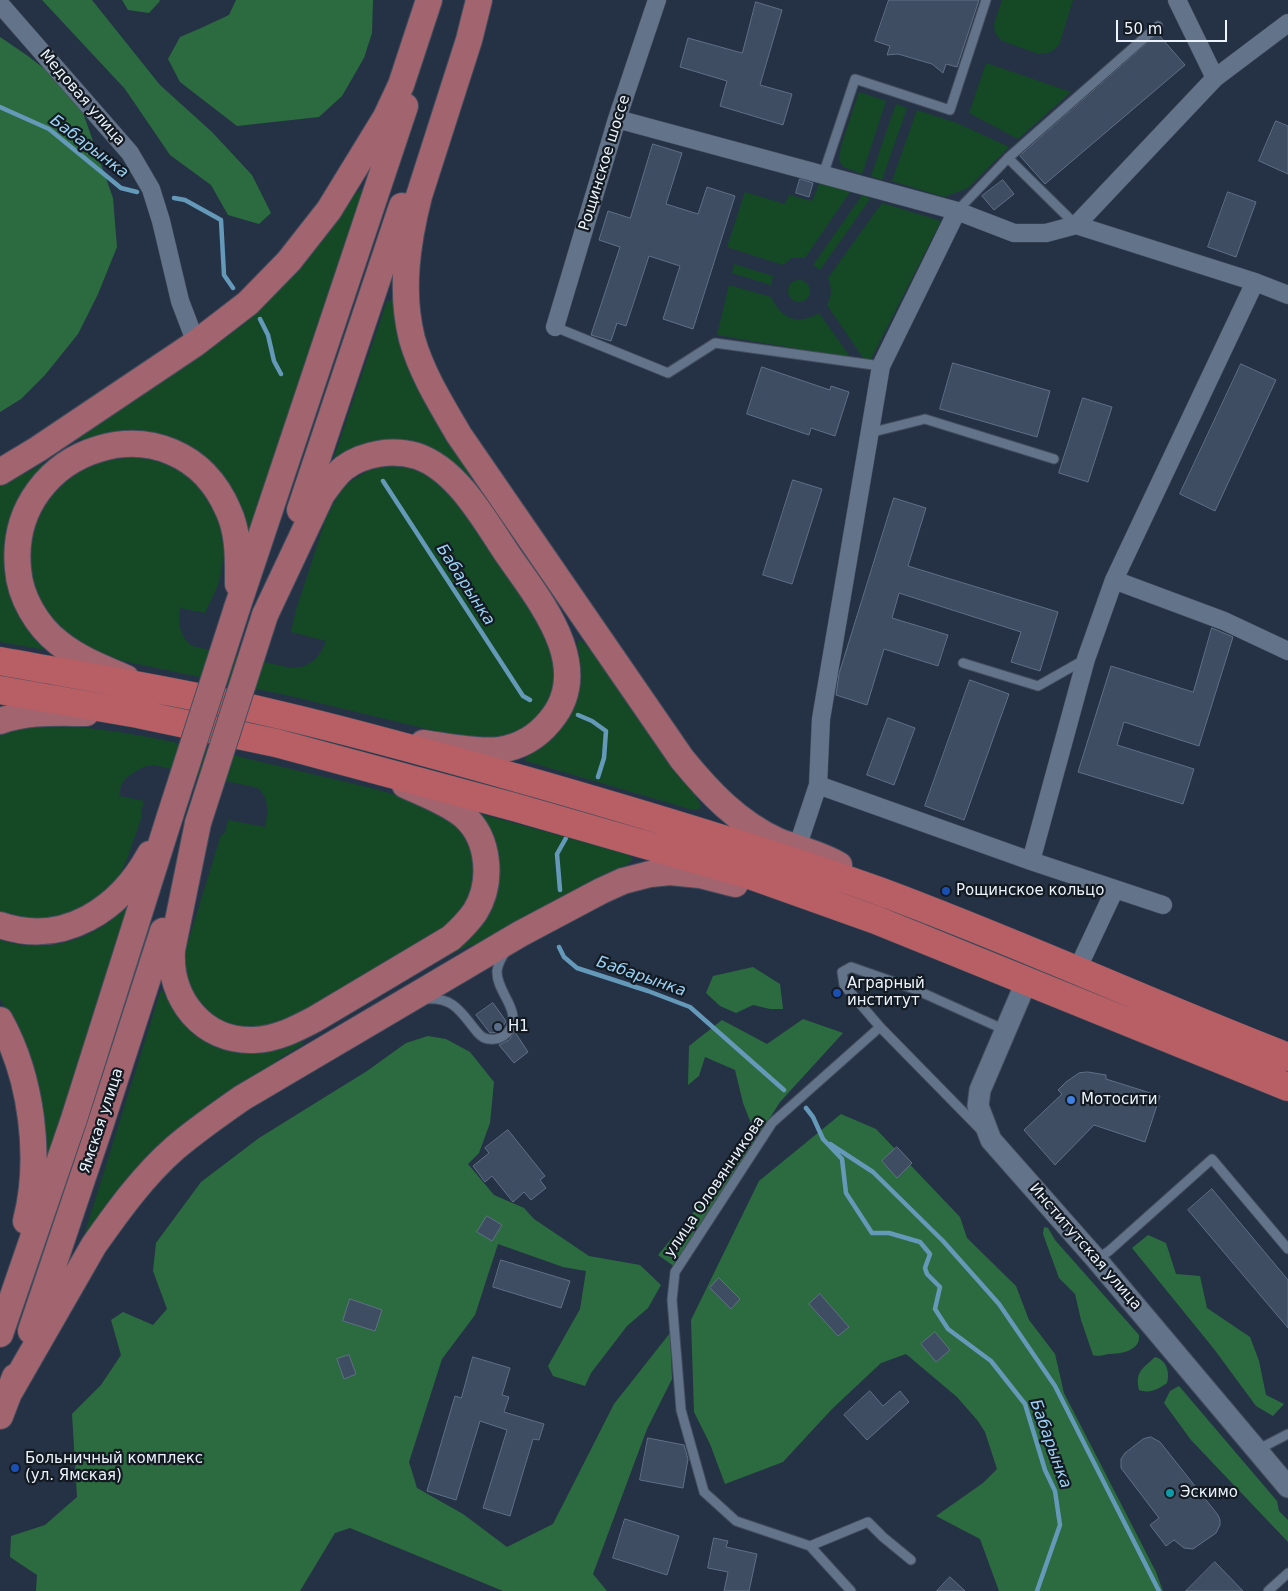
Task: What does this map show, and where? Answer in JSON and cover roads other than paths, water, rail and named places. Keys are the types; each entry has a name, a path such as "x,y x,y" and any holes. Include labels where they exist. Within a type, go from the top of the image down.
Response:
{"highway":[{"path":"0,662 145,687 280,715 373,738 672,822 755,848 882,892 1288,1057"},
{"path":"0,690 138,714 276,743 663,849 747,874 876,920 1288,1087"}],"main road":[{"path":"0,472 38,449 196,343 248,303 289,261 329,210 386,117 401,85 430,0"},
{"path":"0,1334 74,1119 237,608 440,0"},
{"path":"364,766 448,806 463,815 472,824 484,851 487,867 482,898 475,912 451,938 293,1031 279,1036 240,1040 215,1032 204,1026 185,1004 173,979 171,965 172,950 198,823 265,615 471,0"},
{"path":"479,0 470,40 419,196 407,254 407,309 412,339 423,368 435,394 459,435 682,759 705,787 739,818 757,830 836,863 882,892"},
{"path":"145,687 81,658 58,643 39,622 28,605 22,589 17,559 22,526 34,498 66,463 102,447 133,443 164,449 202,472 221,496 233,523 238,554 237,608"},
{"path":"265,615 322,494 344,468 358,460 373,455 399,453 416,456 432,463 446,472 456,483 474,504 547,611 558,633 567,664 567,681 564,695 559,708 543,729 523,743 510,748 483,750 373,738"},
{"path":"0,721 25,714 37,713 138,714"},
{"path":"0,925 13,930 47,932 74,926 102,911 123,892 143,866 170,816"},
{"name":"Ямская улица","path":"4,1405 48,1283 198,823"},
{"path":"4,1405 94,1245 133,1193 173,1150 207,1122 242,1098 520,934 623,881 650,874 670,872 700,875 727,881 826,914 876,920"},
{"path":"0,1020 23,1081 34,1149 28,1212 0,1318"}],"street":[{"name":"Рощинское шоссе","path":"555,327 617,119 657,0"},
{"path":"1176,0 1215,78"},
{"name":"Медовая улица","path":"0,4 130,153 147,182 161,221 180,301 196,343"},
{"path":"617,119 958,212 1014,233 1046,233 1076,225 1215,78 1288,23"},
{"path":"797,848 818,785 821,719 881,366 958,212"},
{"path":"1076,225 1288,294"},
{"path":"1031,860 1086,659 1114,580 1255,282"},
{"path":"1114,580 1224,621 1288,651"},
{"path":"818,785 1162,905"},
{"path":"1077,970 1115,889"},
{"name":"Институтская улица","path":"1027,980 980,1090 978,1106 991,1140 1096,1260 1288,1487"}],"lane":[{"path":"823,175 855,79 950,110 986,0"},
{"path":"958,212 1008,158 1158,26"},
{"path":"1008,158 1076,225"},
{"path":"555,327 668,373 715,343 881,366"},
{"path":"869,433 925,419 1054,459"},
{"path":"963,663 1038,686 1086,659"},
{"path":"411,1000 433,998 445,1000 454,1005 481,1037 489,1040 498,1039 510,1030 514,1019 513,1011 499,983 497,970 504,954 520,934"},
{"path":"991,1140 880,1027 844,985 842,972 851,967 914,988 1005,1030"},
{"name":"улица Оловянникова","path":"851,1591 810,1546 736,1521 704,1492 681,1410 672,1300 675,1272 772,1123 880,1027"},
{"path":"1096,1260 1109,1251 1212,1159 1288,1249"},
{"path":"1257,1450 1288,1434"},
{"path":"810,1546 868,1522 910,1560"},
{"path":"1268,1591 1288,1573"}],"waterway":[{"name":"Бабарынка","path":"0,107 49,129 121,188 137,192"},
{"name":"Бабарынка","path":"174,198 185,200 221,220 224,275 233,288"},
{"name":"Бабарынка","path":"260,319 268,335 274,361 281,374"},
{"name":"Бабарынка","path":"383,481 523,696 530,700"},
{"name":"Бабарынка","path":"578,715 592,721 606,731 604,758 598,777"},
{"name":"Бабарынка","path":"560,890 557,854 566,838"},
{"name":"Бабарынка","path":"559,947 564,957 577,968 690,1007 784,1090"},
{"name":"Бабарынка","path":"806,1108 813,1117 823,1139 842,1159 846,1193 872,1233 889,1233 920,1242 930,1254 925,1268 927,1274 940,1287 935,1309 948,1329 991,1361 1025,1404 1045,1470 1055,1491 1060,1525 1037,1591"},
{"path":"830,1144 873,1172 943,1241 999,1304 1055,1386 1159,1591"}],"place":[{"name":"Рощинское кольцо","path":"946,891"},
{"name":"Аграрный институт","path":"837,993"},
{"name":"Н1","path":"498,1027"},
{"name":"Мотосити","path":"1071,1100"},
{"name":"Больничный комплекс (ул. Ямская)","path":"15,1468"},
{"name":"Эскимо","path":"1170,1493"}]}
